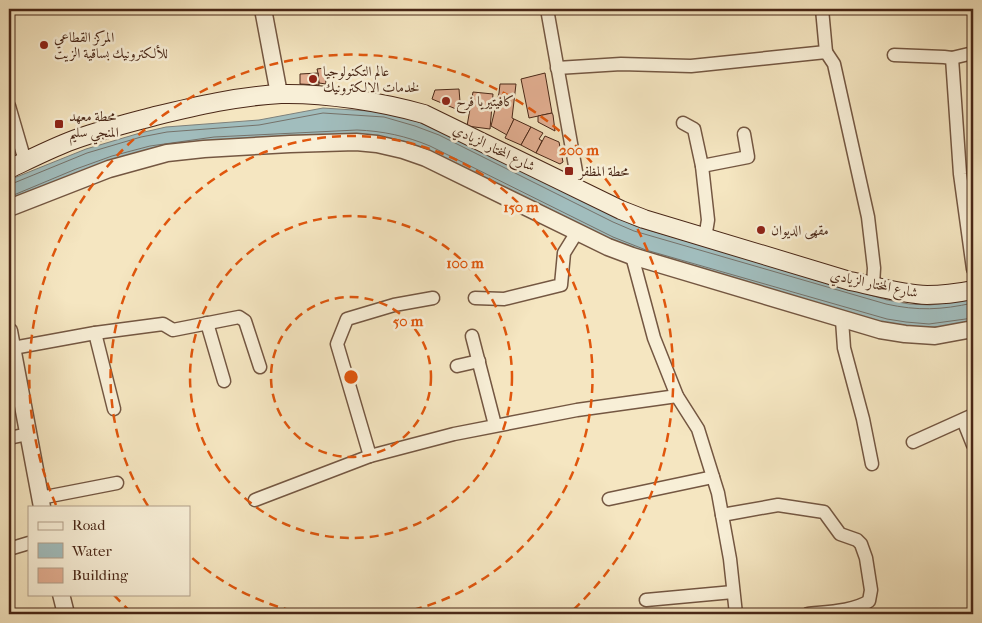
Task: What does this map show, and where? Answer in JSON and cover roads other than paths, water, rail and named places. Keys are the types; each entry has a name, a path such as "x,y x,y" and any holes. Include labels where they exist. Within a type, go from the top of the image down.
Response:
{"main road":[{"name":"شارع المختار الزيادي","path":"9,168 68,142 113,127 202,105 279,94 304,94 373,103 424,114 629,213 704,238 873,286 911,294 929,295 973,290"}],"street":[{"path":"263,9 279,94"},
{"path":"547,9 577,177 574,187"},
{"path":"822,9 826,52 834,64 867,208 874,268 873,286"},
{"path":"557,68 621,64 691,66 826,52"},
{"path":"894,56 952,58 973,53"},
{"path":"952,58 960,174 973,269"},
{"path":"9,106 25,161"},
{"path":"683,123 694,129 702,166 708,220 704,238"},
{"path":"702,166 748,157 744,134"},
{"path":"9,208 108,169 167,153 290,144 356,142 377,144 426,158 608,247 632,256 880,330 935,336 973,329"},
{"path":"475,298 504,299 561,286 564,253 577,232"},
{"path":"632,256 654,338 677,396 698,430 718,493 736,614"},
{"path":"370,456 337,344 341,331 347,319 394,305 433,298"},
{"path":"13,348 96,333 162,324 173,330 239,317 245,321 260,367"},
{"path":"842,320 844,348 863,419 872,464"},
{"path":"207,323 224,381"},
{"path":"9,331 41,502 117,483"},
{"path":"96,333 114,409"},
{"path":"472,336 495,425"},
{"path":"456,366 479,361"},
{"path":"255,500 370,456 495,425 577,410 677,396"},
{"path":"913,442 968,418 973,444"},
{"path":"9,438 28,434"},
{"path":"609,499 713,477"},
{"path":"722,516 778,505 809,511 821,510 840,534 858,540 866,558 871,590 869,601 865,604 844,609 808,614"},
{"path":"9,549 28,543"},
{"path":"646,600 734,592"},
{"path":"62,596 66,614"}],"water":[{"path":"323,108 384,112 416,121 441,131 635,226 887,300 930,305 973,298 973,323 940,327 920,327 886,323 627,248 415,146 403,141 376,136 215,142 9,203 9,180 86,149 166,127 259,120"}],"place":[{"name":"المركز القطاعي للألكترونيك بساقية الزيت","path":"44,45"},
{"name":"عالم التكنولوجيا لخدمات الالكترونيك","path":"313,79"},
{"name":"كافيتيريا فرح","path":"446,101"},
{"name":"محطة معهد المنجي سليم","path":"59,124"},
{"name":"محطة المظفر","path":"569,171"},
{"name":"مقهى الديوان","path":"761,230"}]}
